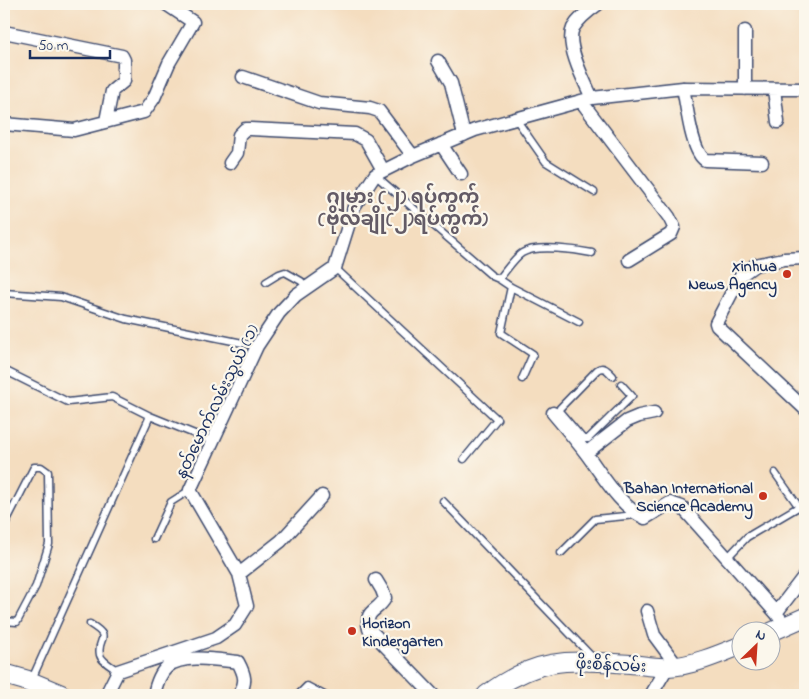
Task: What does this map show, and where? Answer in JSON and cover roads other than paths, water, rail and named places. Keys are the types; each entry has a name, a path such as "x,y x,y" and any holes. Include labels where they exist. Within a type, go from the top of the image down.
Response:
{"main road":[{"path":"782,622 805,617"},
{"name":"ဖိုးစိန်လမ်း","path":"486,695 504,682 533,668 558,662 596,662 672,667 732,648"},
{"path":"4,674 33,689 61,695"},
{"path":"4,686 26,691 33,689"}],"street":[{"path":"4,124 74,130 144,112 154,98 169,63 193,22 166,4"},
{"path":"598,4 580,17 572,30 572,44 587,99 674,227 671,234 629,260"},
{"path":"745,31 745,88"},
{"path":"4,32 122,56 124,60 124,81 110,95 106,121"},
{"path":"438,61 451,83 464,134"},
{"path":"243,77 319,103 370,108 379,111 413,156"},
{"path":"684,88 695,147 701,158 705,160 762,162"},
{"path":"336,268 354,206 379,172 464,134 587,99 684,88 805,89"},
{"path":"774,88 778,122"},
{"path":"230,163 237,153 239,135 245,129 354,134 366,140 379,172"},
{"path":"441,144 461,174"},
{"path":"805,258 784,259 755,264 741,275 716,326 805,409"},
{"name":"နတ်မောက်လမ်းသွယ် (၁)","path":"118,671 216,638 235,625 247,606 239,574 190,490 257,346 279,313 296,295 336,268"},
{"path":"555,413 615,492 636,514 645,518 670,503 682,507 727,558 776,622"},
{"path":"586,453 627,421 654,413"},
{"path":"239,574 281,541 322,496"},
{"path":"778,622 805,575"},
{"path":"376,580 385,598 383,602 369,613 367,621 369,629 433,695"},
{"path":"647,611 654,635 672,667 651,695"},
{"path":"154,695 157,682 168,666 185,659 211,658 238,662 245,676 245,685 240,695"},
{"path":"106,695 118,671"}],"lane":[{"path":"516,119 546,162 594,192"},
{"path":"379,172 492,276 579,322"},
{"path":"499,279 523,252 566,248 592,253"},
{"path":"336,268 497,419 464,459"},
{"path":"266,282 286,272 301,281 308,288"},
{"path":"511,287 500,333 532,354 522,379"},
{"path":"4,292 62,297 126,320 257,346"},
{"path":"613,376 606,368 600,368 555,413 583,439 588,439 632,398 621,384"},
{"path":"4,370 68,402 112,397 150,416 212,441"},
{"path":"33,689 150,416"},
{"path":"4,526 34,467 41,467 48,472 49,544 36,586 17,622 4,621"},
{"path":"727,558 747,537 802,505 775,473"},
{"path":"154,539 171,502 190,490"},
{"path":"443,501 596,662"},
{"path":"561,552 595,519 636,514"},
{"path":"90,624 102,631 100,657 118,671"},
{"path":"298,695 307,686 324,695"}],"place":[{"name":"Xinhua News Agency","path":"787,274"},
{"name":"Bahan International Science Academy","path":"763,496"},
{"name":"Horizon Kindergarten","path":"352,631"}],"district":[{"name":"ဂျမား (၂) ရပ်ကွက် (ဗိုလ်ချို(၂)ရပ်ကွက်)","path":"403,207"}]}
